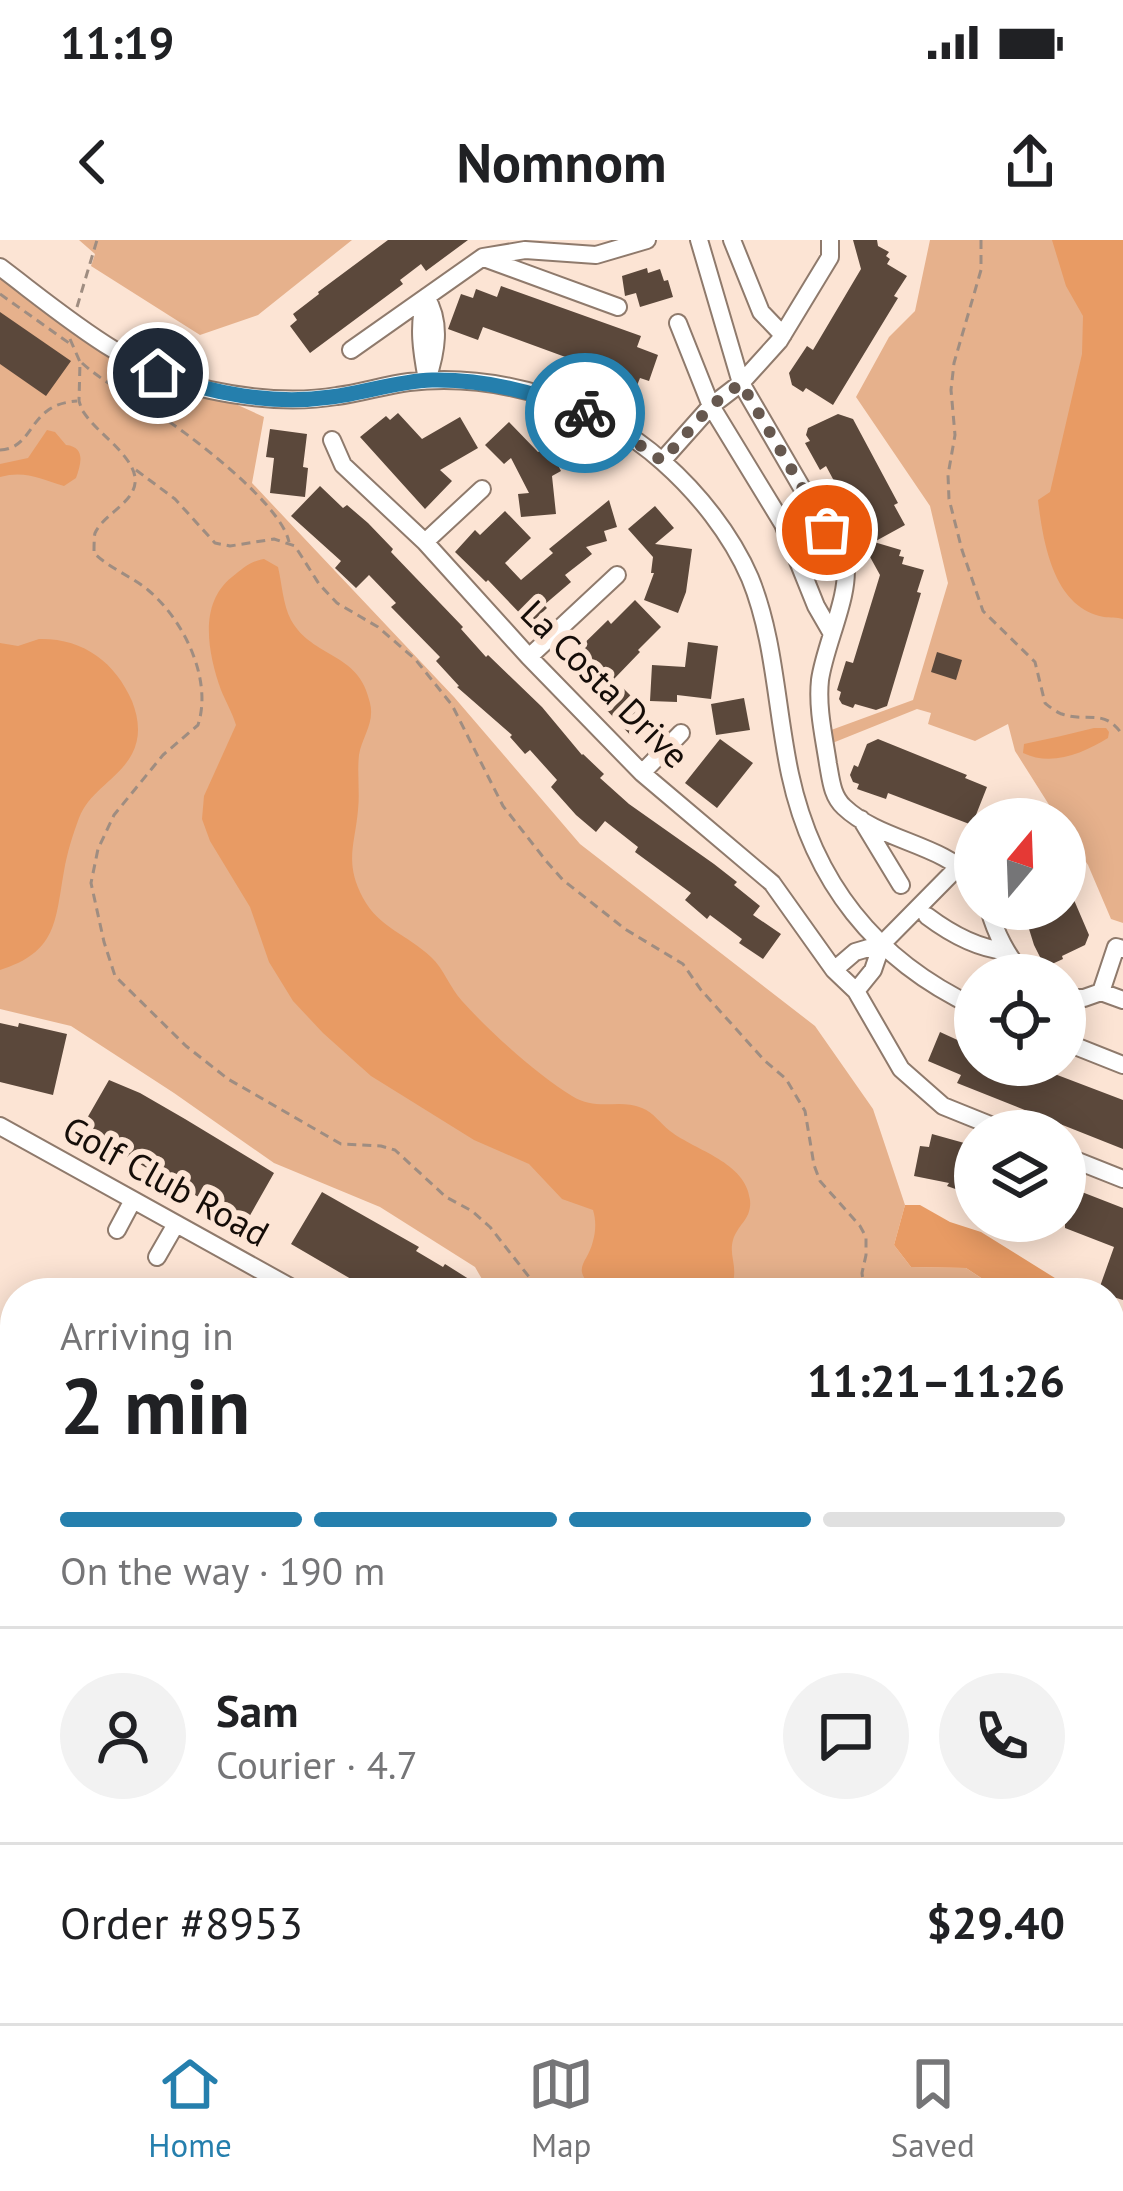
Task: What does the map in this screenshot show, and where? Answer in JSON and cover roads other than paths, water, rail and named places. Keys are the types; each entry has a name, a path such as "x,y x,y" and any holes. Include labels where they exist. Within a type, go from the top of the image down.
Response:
{"street":[{"path":"351,350 483,257 553,246 596,255 647,240"},
{"path":"699,240 741,383 845,562 846,589 830,632 820,682 833,790 840,803 860,818 954,864"},
{"path":"732,240 761,312 783,335"},
{"path":"662,461 783,335 830,256 830,240"},
{"path":"549,283 553,246"},
{"path":"483,257 618,307"},
{"path":"0,267 103,344 185,384 308,400 427,380 476,382 548,398 619,430 662,461 726,534 748,575 764,619 790,775 805,827 833,885 882,944 930,983 954,996"},
{"path":"426,297 435,312 435,354 427,380"},
{"path":"678,323 711,406 783,524 830,632"},
{"name":"La Costa Drive","path":"332,440 343,465 424,542 642,773 772,883 834,970 856,991 901,1069 954,1110"},
{"path":"424,542 482,489"},
{"path":"529,657 617,575"},
{"path":"642,773 680,733"},
{"path":"860,818 901,885"},
{"path":"856,991 873,970 882,944 954,871"},
{"path":"927,916 974,945 1006,951"},
{"path":"994,930 1008,954"},
{"path":"834,970 855,952 882,944"},
{"path":"1101,992 1116,947 1123,949"},
{"path":"1086,997 1101,992 1123,1000"},
{"path":"1086,1049 1123,1061"},
{"name":"Golf Club Road","path":"0,1126 43,1161 133,1200 271,1278"},
{"path":"1086,1164 1123,1179"},
{"path":"117,1230 133,1200"},
{"path":"158,1257 176,1224"}]}
